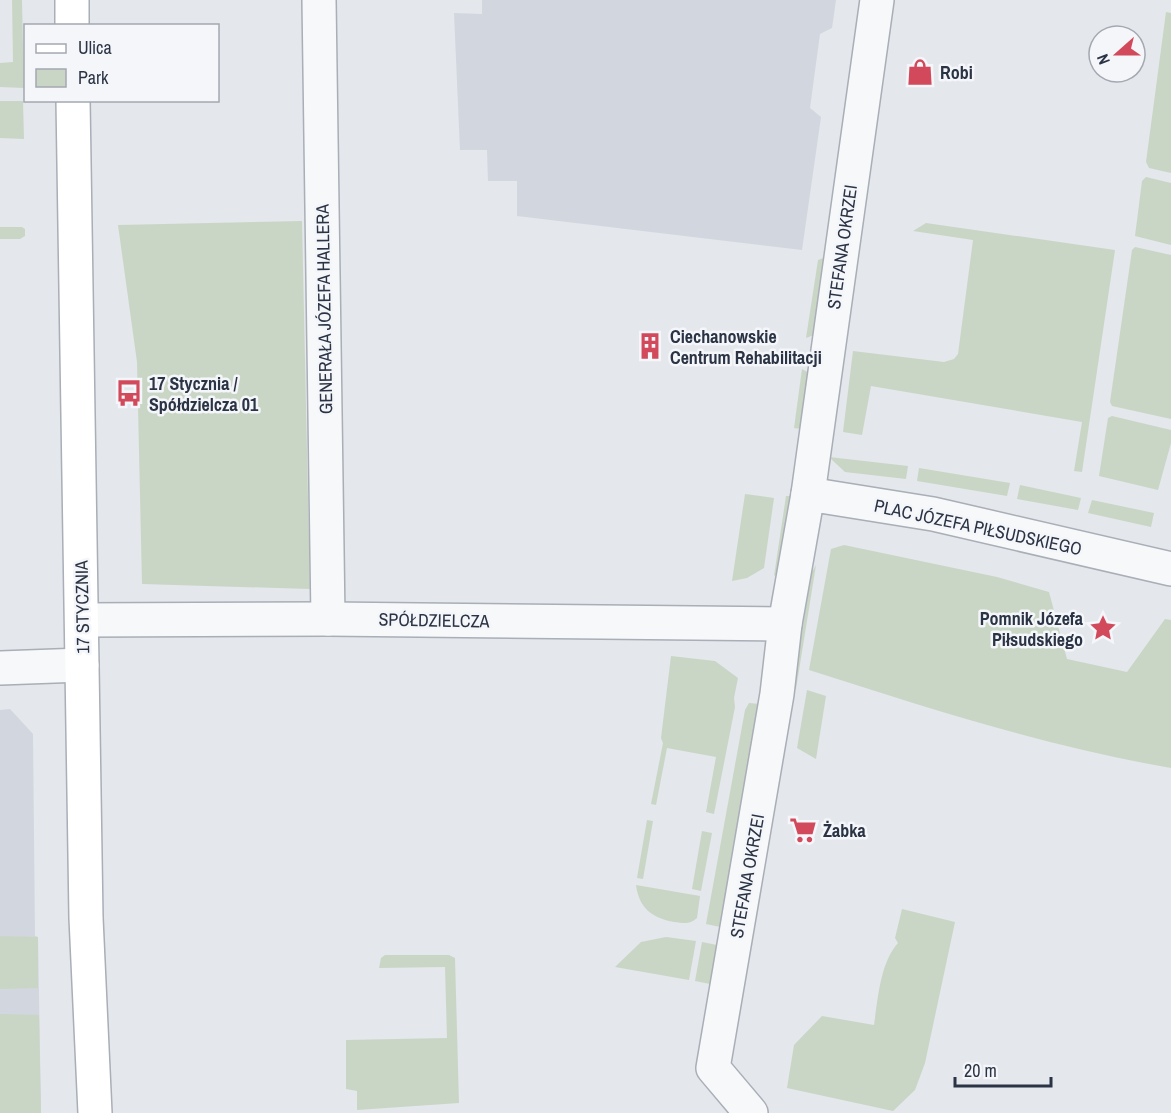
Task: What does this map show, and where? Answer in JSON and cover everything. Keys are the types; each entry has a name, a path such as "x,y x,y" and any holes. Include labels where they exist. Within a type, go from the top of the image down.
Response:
{"street":[{"path":"72,0 72,24"},
{"name":"GENERAŁA JÓZEFA HALLERA","path":"320,0 328,619"},
{"name":"STEFANA OKRZEI","path":"808,494 877,0"},
{"name":"17 STYCZNIA","path":"73,102 86,918 95,1113"},
{"path":"785,624 808,494"},
{"name":"PLAC JÓZEFA PIŁSUDSKIEGO","path":"808,494 933,514 1171,569"},
{"name":"SPÓŁDZIELCZA","path":"83,620 328,619 785,624"},
{"name":"STEFANA OKRZEI","path":"751,1113 713,1068 776,705 785,624"},
{"path":"0,668 82,665"}],"shaded area":[{"path":"482,0 836,0 832,28 820,34 810,108 821,117 802,250 517,216 517,181 488,181 487,150 460,150 454,13 482,14"},
{"path":"10,709 33,734 35,936 38,937 41,1113 0,1113 0,710"}],"green space":[{"path":"12,0 22,0 24,88 0,87 0,63 13,62"},
{"path":"1166,12 1171,13 1171,173 1149,168 1146,162"},
{"path":"0,101 23,101 24,139 0,138"},
{"path":"1146,177 1171,183 1171,245 1135,236 1142,181"},
{"path":"302,221 310,589 142,584 137,362 118,225"},
{"path":"926,223 1115,250 1082,472 1074,471 1082,422 871,386 862,435 843,432 853,351 944,362 954,359 958,354 973,240 913,231"},
{"path":"0,227 22,227 25,229 25,236 20,239 0,239"},
{"path":"1135,247 1171,255 1171,419 1112,406 1110,402 1132,250"},
{"path":"826,257 814,335 806,338 818,260"},
{"path":"802,369 809,373 801,429 794,428"},
{"path":"1112,416 1171,430 1171,443 1158,490 1099,476 1108,418"},
{"path":"829,457 908,466 906,479 845,472"},
{"path":"919,468 1010,483 1007,496 917,481"},
{"path":"1020,485 1081,498 1078,510 1017,499"},
{"path":"745,494 774,498 764,568 747,578 732,581"},
{"path":"786,496 793,496 780,571 774,576"},
{"path":"1092,500 1154,513 1151,527 1088,513"},
{"path":"844,545 997,577 1049,592 1067,659 1127,672 1165,619 1171,620 1171,768 1034,738 809,670 831,549"},
{"path":"816,565 796,689 792,688 812,572"},
{"path":"671,656 715,661 738,678 734,698 735,707 714,814 706,812 716,757 667,748 656,805 651,804 663,743 661,738"},
{"path":"807,690 826,696 816,759 797,748"},
{"path":"749,703 760,704 720,927 706,924 745,710"},
{"path":"647,820 653,821 643,879 637,878"},
{"path":"702,831 712,833 701,891 692,889"},
{"path":"636,885 700,896 697,918 684,923 653,915 640,900"},
{"path":"902,909 955,922 925,1063 915,1090 893,1111 787,1088 794,1045 822,1016 874,1025 884,971 898,943 895,938"},
{"path":"0,936 38,937 38,988 0,989"},
{"path":"666,937 696,941 689,980 615,967 641,942"},
{"path":"702,942 717,945 710,984 695,981"},
{"path":"385,955 449,955 455,958 459,1103 357,1110 357,1091 346,1089 346,1040 447,1038 445,967 379,968 381,958"},
{"path":"0,1014 39,1015 41,1113 0,1113"}],"place":[{"name":"Robi","path":"920,72"},
{"name":"Ciechanowskie Centrum Rehabilitacji","path":"650,346"},
{"name":"17 Stycznia / Spółdzielcza 01","path":"129,393"},
{"name":"Pomnik Józefa Piłsudskiego","path":"1103,628"},
{"name":"Żabka","path":"803,830"}]}
